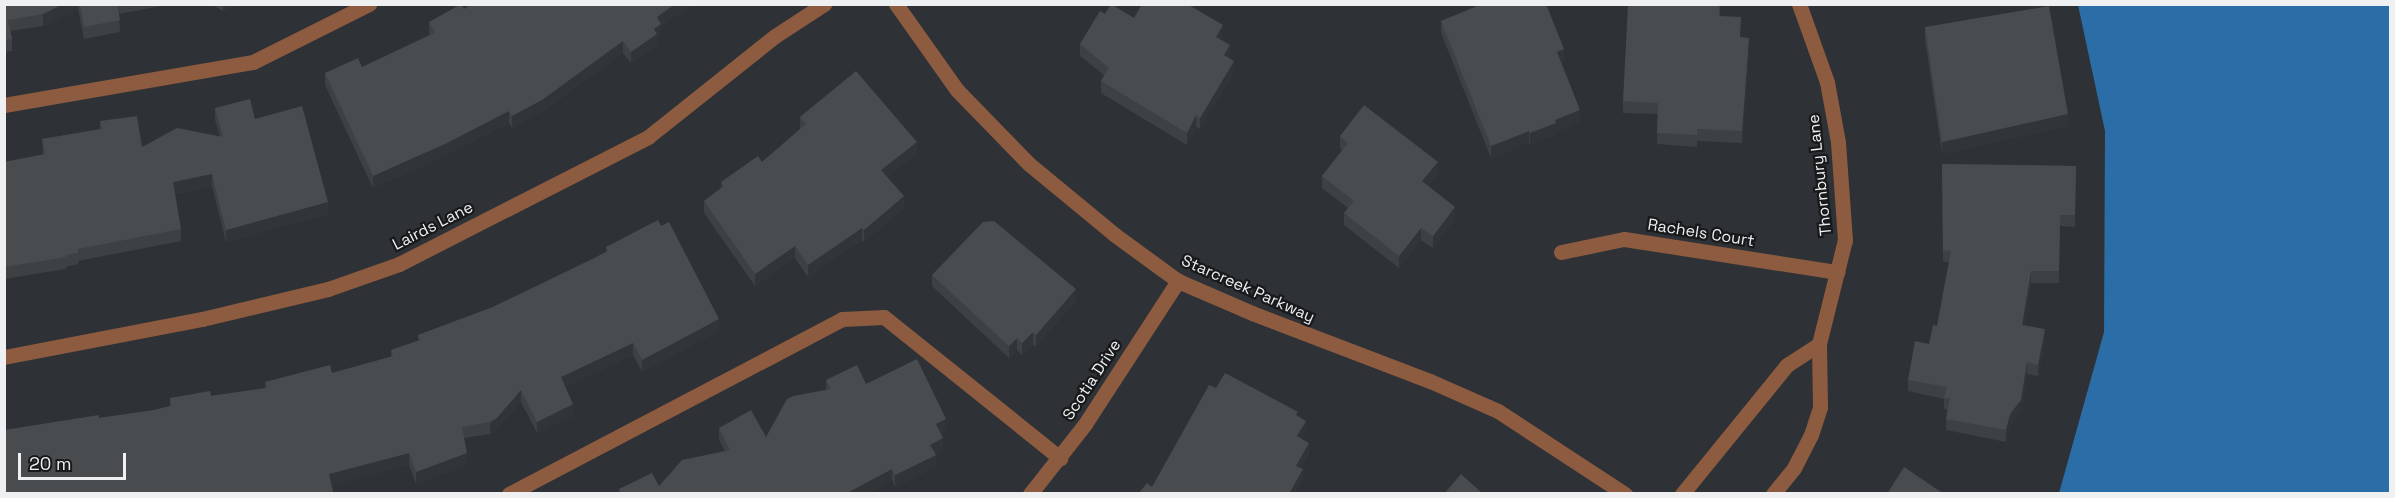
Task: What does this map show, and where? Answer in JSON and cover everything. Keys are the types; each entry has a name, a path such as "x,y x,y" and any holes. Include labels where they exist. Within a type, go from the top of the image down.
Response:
{"street":[{"path":"4,105 254,62 369,4"},
{"name":"Lairds Lane","path":"4,357 202,319 328,289 399,264 648,137 775,36 824,4"},
{"name":"Starcreek Parkway","path":"896,4 957,90 1029,164 1114,235 1178,281 1252,313 1430,381 1498,411 1625,494"},
{"name":"Thornbury Lane","path":"1773,494 1794,468 1820,407 1820,344 1845,240 1838,142 1827,82 1799,4"},
{"name":"Rachels Court","path":"1561,252 1624,239 1837,272"},
{"name":"Scotia Drive","path":"1030,494 1085,424 1178,281"},
{"path":"509,494 842,319 884,317 1060,458"},
{"path":"1682,494 1787,365 1820,344"}],"shaded area":[{"path":"2078,5 2390,5 2390,493 2059,493 2104,332 2105,131"}],"building":[{"path":"4,4 63,4 43,14 8,20 12,39 4,40"},
{"path":"80,4 117,4 120,20 84,27"},
{"path":"461,4 464,9 472,4 675,4 657,17 661,24 654,29 657,34 631,52 623,41 542,100 512,116 509,111 445,144 373,176 325,73 358,58 362,67 435,33 429,22"},
{"path":"1111,4 1134,18 1142,4 1187,4 1223,25 1216,37 1230,45 1224,55 1234,61 1200,118 1196,115 1187,133 1101,81 1109,68 1080,44 1100,11 1105,14"},
{"path":"1482,4 1546,4 1564,49 1557,52 1580,110 1555,120 1556,123 1491,146 1441,21"},
{"path":"1628,4 1719,4 1719,16 1741,17 1740,37 1749,38 1742,131 1697,129 1697,135 1657,133 1658,103 1623,101"},
{"path":"2049,6 2068,114 1942,142 1925,27"},
{"path":"856,71 917,142 881,170 904,196 864,230 862,228 808,265 795,246 755,274 704,201 724,186 721,182 758,156 762,162 806,124 800,117"},
{"path":"250,99 255,119 302,106 328,202 226,230 212,174 173,182 181,229 78,249 78,253 66,255 66,257 4,267 4,162 45,154 42,139 102,129 100,121 137,116 142,147 177,128 223,137 215,108"},
{"path":"1364,105 1438,162 1422,181 1455,207 1433,236 1421,228 1399,256 1344,213 1354,201 1322,176 1348,143 1340,136"},
{"path":"1942,164 2076,166 2075,215 2060,215 2059,271 2031,271 2022,325 2045,329 2038,365 2027,362 2021,400 2010,414 2006,430 1946,419 1950,398 1944,398 1947,387 1908,380 1915,341 1929,344 1933,325 1937,326 1951,251 1943,250"},
{"path":"658,220 661,226 669,222 719,319 642,360 633,343 561,377 573,404 537,422 521,390 497,418 490,422 462,427 467,453 416,472 409,453 329,474 333,492 328,494 4,494 4,430 99,415 99,418 154,410 171,406 170,398 210,391 211,396 267,388 265,382 330,365 332,373 393,356 391,350 420,340 418,335 493,307 591,260 608,251 606,247"},
{"path":"994,221 1076,289 1036,335 1033,332 1022,343 1017,338 1009,346 932,275 983,222"},
{"path":"917,359 946,419 936,424 943,438 930,445 936,455 895,475 892,469 845,494 621,494 619,489 652,473 659,486 682,460 730,450 719,428 751,410 766,437 787,399 831,389 826,380 857,365 866,384"},
{"path":"1225,373 1298,412 1296,415 1306,421 1297,436 1309,443 1296,466 1303,469 1289,494 1138,494 1147,483 1152,487 1209,385 1216,388"},
{"path":"1904,467 1944,494 1887,494"},
{"path":"1461,474 1483,494 1444,494"}]}
